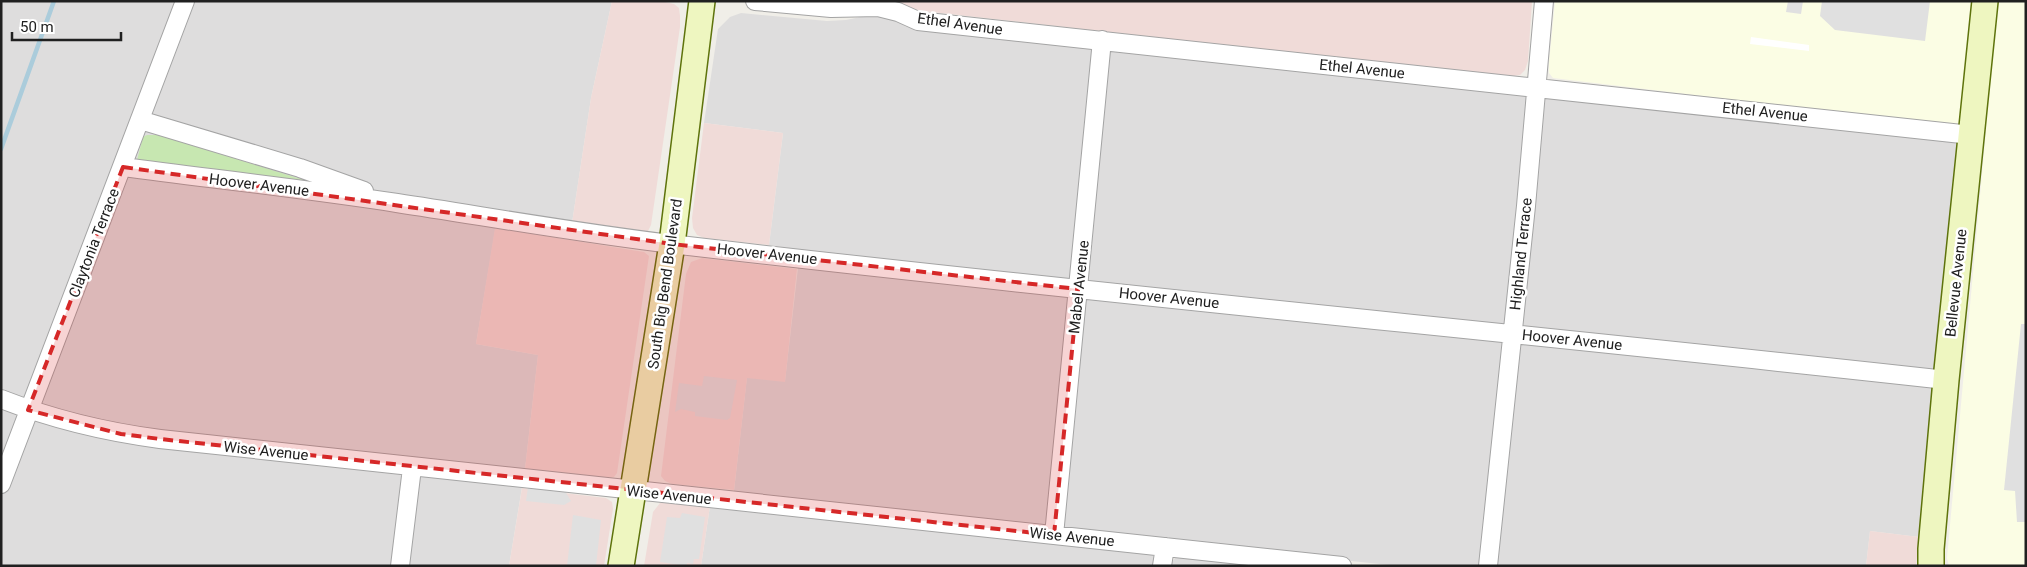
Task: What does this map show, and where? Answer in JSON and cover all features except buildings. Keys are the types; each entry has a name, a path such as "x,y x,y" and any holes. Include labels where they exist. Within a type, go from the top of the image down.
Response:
{"main road":[{"name":"South Big Bend Boulevard","path":"621,566 672,244 702,1"},
{"name":"Bellevue Avenue","path":"1931,566 1946,380 1985,1"}],"street":[{"name":"Claytonia Terrace","path":"1,484 185,1"},
{"name":"Ethel Avenue","path":"754,1 831,8 878,7 898,12 918,21 1971,134"},
{"name":"Highland Terrace","path":"1488,566 1526,206 1544,1"},
{"name":"Mabel Avenue","path":"1054,534 1102,40"},
{"name":"Hoover Avenue","path":"140,120 300,168 394,202"},
{"name":"Hoover Avenue","path":"123,167 394,202 564,230 672,244 1078,289 1946,380"},
{"name":"Wise Avenue","path":"1,399 28,410 121,434 412,468 1054,534 1342,566"},
{"path":"400,566 412,468"},
{"path":"1162,566 1165,547"}],"highlighted area":[{"path":"123,167 672,244 1078,289 1054,535 121,434 28,410"}],"shaded area":[{"path":"1,1 612,1 591,98 572,223 498,213 476,344 538,355 525,469 509,566 1,566"},
{"path":"612,1 661,1 674,4 679,8 680,27 651,225 648,231 640,232 572,223 591,98"},
{"path":"878,1 1532,1 1528,61 1525,70 1520,75 1507,77 923,11"},
{"path":"1555,1 2026,1 2026,566 1949,566 1947,558 1986,130 1553,78 1549,73 1549,63"},
{"path":"1788,1 1803,1 1801,14 1786,12"},
{"path":"1822,1 1930,1 1925,41 1835,30 1820,16"},
{"path":"741,13 827,21 846,20 880,13 888,14 905,26 918,30 1949,138 1956,144 1957,149 1919,537 1870,531 1866,566 1399,566 1161,541 1157,566 701,566 710,506 732,508 747,377 785,381 800,250 769,245 783,133 704,123 718,29 730,17"},
{"path":"704,123 783,133 769,245 704,238 697,235 693,228 692,218"},
{"path":"495,228 644,252 649,256 617,473 614,477 608,478 525,469 538,355 476,344"},
{"path":"702,258 797,269 785,382 747,378 734,490 672,484 665,481 661,476 686,274 691,262"},
{"path":"2021,324 2026,324 2026,522 2017,522 2015,491 2004,490"},
{"path":"704,376 737,380 730,418 727,420 695,416 695,412 681,409 675,412 679,383 702,386"},
{"path":"528,487 565,491 571,501 564,505 526,501"},
{"path":"522,488 606,498 612,502 613,509 604,566 509,566"},
{"path":"660,503 710,506 701,566 644,566 653,512"},
{"path":"682,513 705,517 699,559 694,559 693,564 687,563 687,566 660,562 667,517 680,518"},
{"path":"573,515 601,520 596,566 567,566"},
{"path":"1870,531 1919,537 1916,566 1866,566"},
{"path":"1182,556 1278,566 1169,566 1175,558"}],"green space":[{"path":"159,135 304,180 302,183 137,160 143,137"}],"pier":[{"path":"1751,37 1809,45 1809,51 1750,44"}],"waterway":[{"path":"1,149 54,1"}]}
